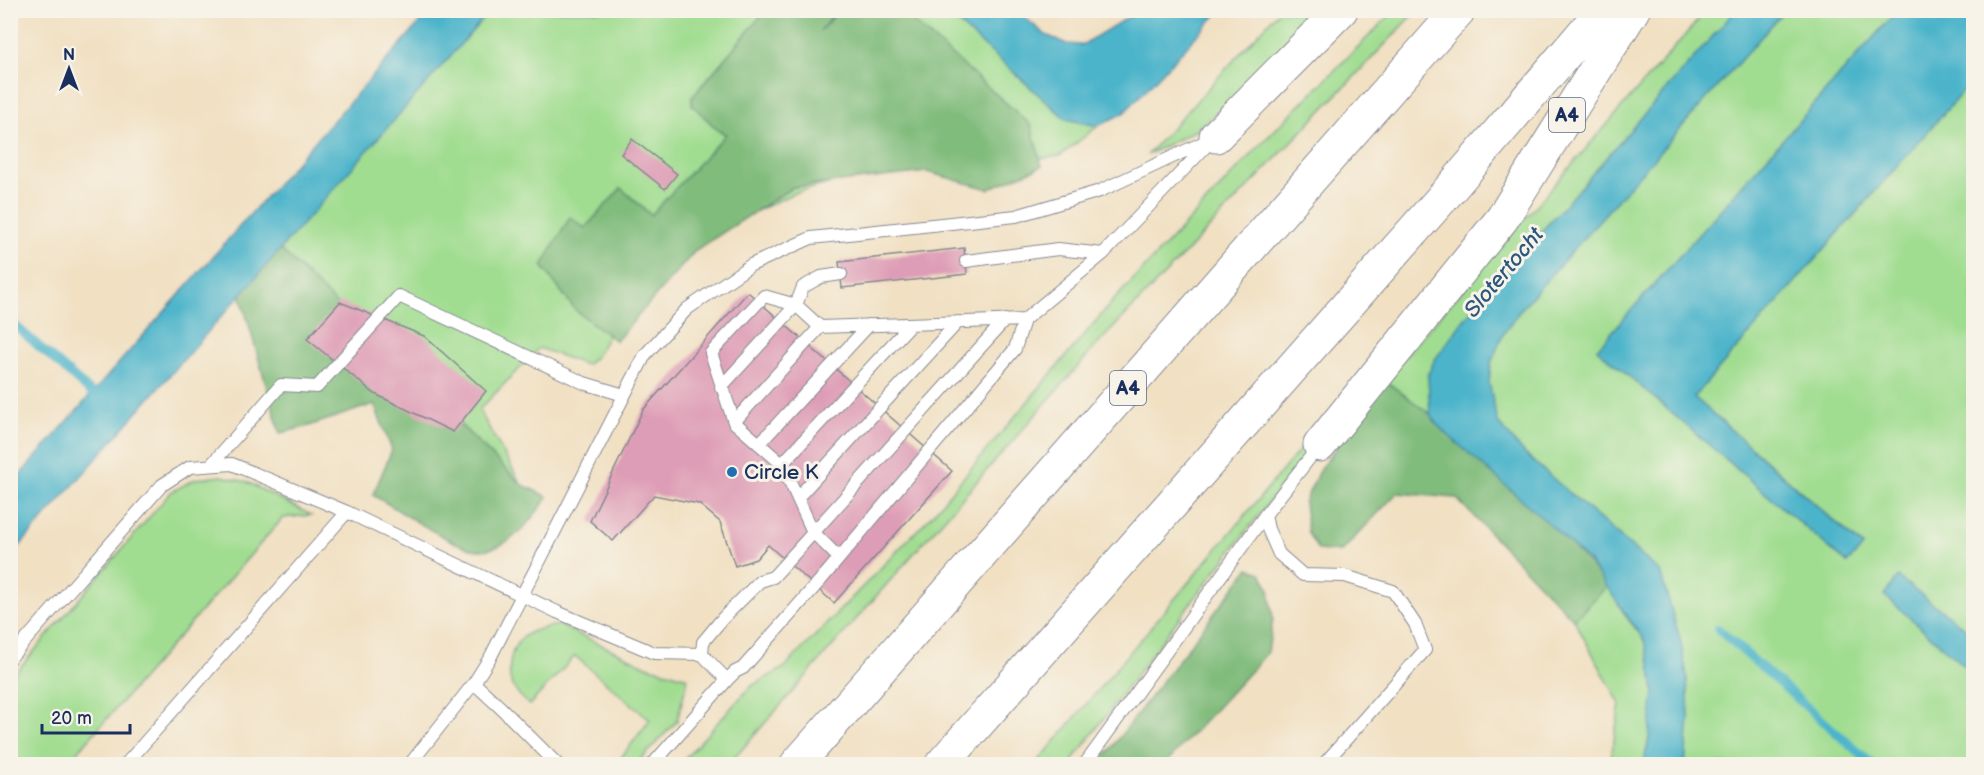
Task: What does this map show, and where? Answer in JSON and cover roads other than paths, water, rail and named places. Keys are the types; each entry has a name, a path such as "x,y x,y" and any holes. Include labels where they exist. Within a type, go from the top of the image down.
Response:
{"highway":[{"path":"1216,136 1341,10"},
{"name":"A4","path":"796,765 1459,10"},
{"name":"A4","path":"942,765 1452,187 1603,10"},
{"name":"A4","path":"1320,445 1502,219 1633,10"}],"lane":[{"path":"653,765 728,680 743,668 839,558 1015,349 1024,320 1103,254 1216,136"},
{"path":"410,765 474,683 491,656 645,355 687,309 751,265 811,238 1016,216 1101,191 1216,136"},
{"path":"966,261 1058,249 1103,254"},
{"path":"721,387 796,305 803,287 820,277 841,274"},
{"path":"211,465 281,385 317,387 399,296 584,383 624,395"},
{"path":"839,558 813,532 782,464 734,422 711,353 764,297 796,305 820,327 1024,320"},
{"path":"702,654 702,642 723,618 760,581 773,577 1005,320"},
{"path":"798,497 958,322"},
{"path":"782,464 911,324"},
{"path":"759,444 869,325"},
{"path":"734,422 820,327"},
{"name":"A4","path":"1085,765 1265,515 1320,445"},
{"path":"10,658 162,485 190,467 232,464 347,512 522,596 654,653 702,654 728,680"},
{"path":"126,765 347,512"},
{"path":"1265,515 1268,528 1280,554 1303,575 1345,576 1393,591 1415,624 1425,650 1324,765"},
{"path":"474,683 557,765"}],"water":[{"path":"430,11 490,11 11,556 11,485"},
{"path":"945,11 1017,11 1046,35 1067,44 1082,45 1138,11 1220,11 1124,113 1098,126 1066,119"},
{"path":"1735,11 1784,11 1521,309 1503,334 1491,363 1489,383 1498,423 1525,454 1660,572 1680,639 1687,677 1689,718 1685,764 1643,764 1648,745 1654,692 1644,640 1589,562 1440,428 1430,414 1428,375 1434,361 1463,321"},
{"path":"1897,11 1973,11 1973,80 1694,397 1863,547 1847,563 1597,349"},
{"path":"1898,577 1970,632 1973,628 1973,673 1884,595"}],"waterway":[{"path":"10,321 101,401"},
{"path":"1718,629 1872,764"}],"place":[{"name":"Circle K","path":"732,472"}],"water label":[{"name":"Slotertocht","path":"1503,272"}]}
